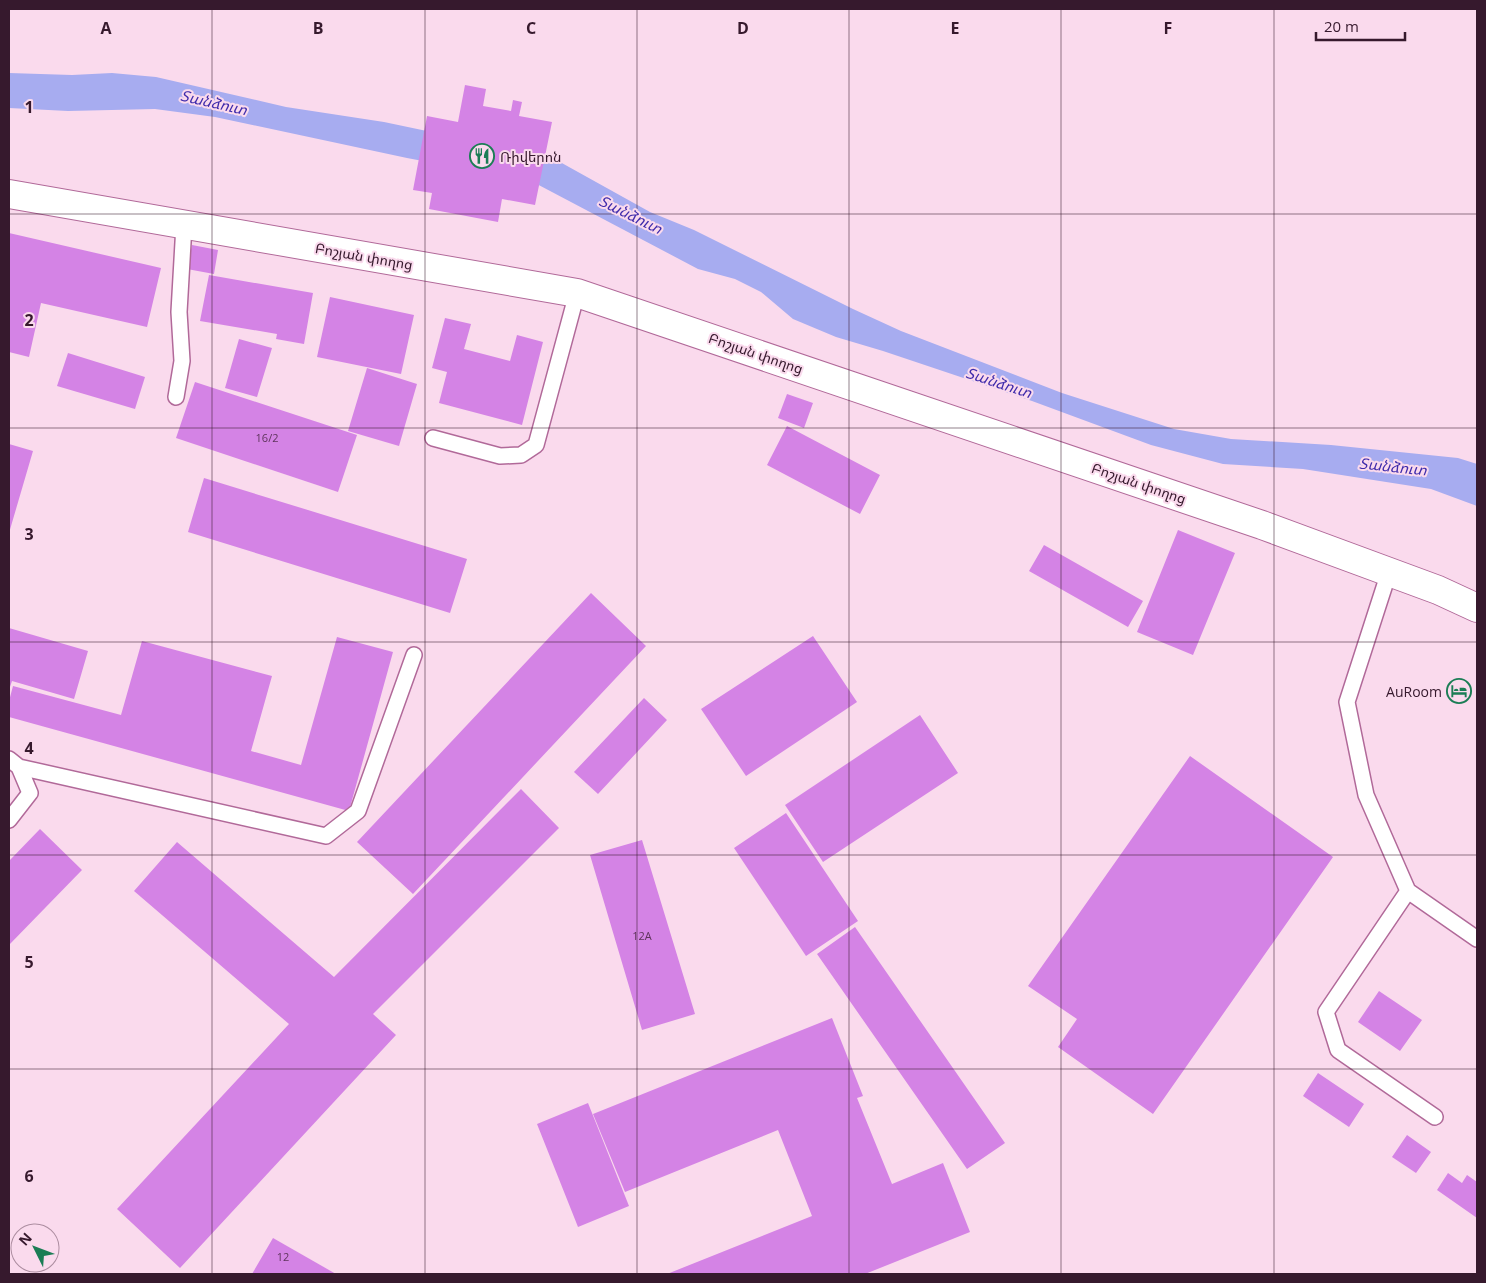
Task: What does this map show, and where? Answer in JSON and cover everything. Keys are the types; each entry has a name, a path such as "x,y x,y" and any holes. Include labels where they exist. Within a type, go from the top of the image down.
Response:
{"street":[{"name":"Բոշյան փողոց","path":"9,194 577,293 1253,521 1389,572 1477,608"}],"lane":[{"path":"176,397 182,360 179,312 184,225"},
{"path":"433,438 500,456 521,455 536,445 577,293"},
{"path":"1389,572 1347,702 1366,795 1408,891 1477,939"},
{"path":"14,763 326,836 358,811 414,655"},
{"path":"9,820 30,793 14,763"},
{"path":"1408,891 1326,1012 1338,1050 1434,1117"}],"water":[{"name":"Տանձուտ","path":"9,73 72,75 112,73 156,77 286,107 384,122 551,157 650,212 694,230 853,309 901,331 1062,393 1174,429 1231,439 1331,445 1458,458 1477,464 1477,506 1431,489 1303,469 1223,464 1151,445 1032,401 836,337 793,319 761,292 735,279 698,269 533,182 407,158 215,117 155,109 68,111 9,108"}],"building":[{"name":"Ռիվերոն","path":"465,85 486,89 483,106 511,111 513,100 522,102 519,116 552,122 535,205 502,199 498,222 429,209 432,193 413,190 427,116 458,122"},
{"path":"9,233 161,268 147,327 41,303 29,357 9,352"},
{"path":"192,245 218,250 214,274 187,269"},
{"path":"209,275 313,293 304,344 276,339 277,334 200,321"},
{"path":"330,297 414,315 401,374 317,357"},
{"path":"445,318 471,324 464,349 510,361 517,335 543,342 522,425 439,403 447,372 432,368"},
{"path":"239,339 272,348 257,397 225,388"},
{"path":"68,353 145,377 135,409 57,386"},
{"path":"367,368 417,384 399,446 348,431"},
{"path":"195,382 357,435 338,492 176,438"},
{"path":"787,394 813,403 804,428 778,418"},
{"path":"787,426 880,475 860,514 767,465"},
{"path":"9,444 33,451 9,533"},
{"path":"204,478 467,559 450,613 188,532"},
{"path":"1178,530 1235,553 1193,655 1137,632"},
{"path":"1044,545 1143,601 1128,627 1029,571"},
{"path":"591,593 646,646 413,894 357,842"},
{"path":"9,628 88,651 74,699 12,681 9,690"},
{"path":"813,636 857,702 746,776 701,709"},
{"path":"337,637 393,652 349,811 9,717 9,701 13,686 121,715 142,641 272,676 251,751 301,765"},
{"path":"644,698 667,720 598,794 574,772"},
{"path":"920,715 958,773 823,862 785,805"},
{"path":"1190,756 1333,857 1153,1114 1058,1047 1077,1019 1028,986"},
{"path":"521,789 559,828 373,1014 396,1035 180,1268 117,1209 289,1024 134,891 177,842 334,977"},
{"path":"786,813 858,921 806,956 734,848"},
{"path":"40,829 82,870 9,945 9,861"},
{"path":"642,840 695,1014 642,1030 590,855"},
{"path":"855,927 1005,1143 967,1169 817,954"},
{"path":"1379,991 1422,1020 1400,1051 1358,1022"},
{"path":"832,1018 863,1096 857,1098 892,1184 943,1163 970,1232 865,1274 667,1274 812,1216 778,1130 625,1192 593,1114"},
{"path":"1318,1073 1364,1104 1349,1127 1303,1096"},
{"path":"588,1103 629,1206 578,1227 537,1124"},
{"path":"1407,1135 1431,1152 1416,1173 1392,1157"},
{"path":"1448,1173 1462,1183 1467,1175 1477,1182 1477,1218 1437,1190"},
{"path":"273,1238 336,1274 252,1274"}],"place":[{"name":"Ռիվերոն","path":"482,156"},
{"name":"AuRoom","path":"1459,691"}]}
